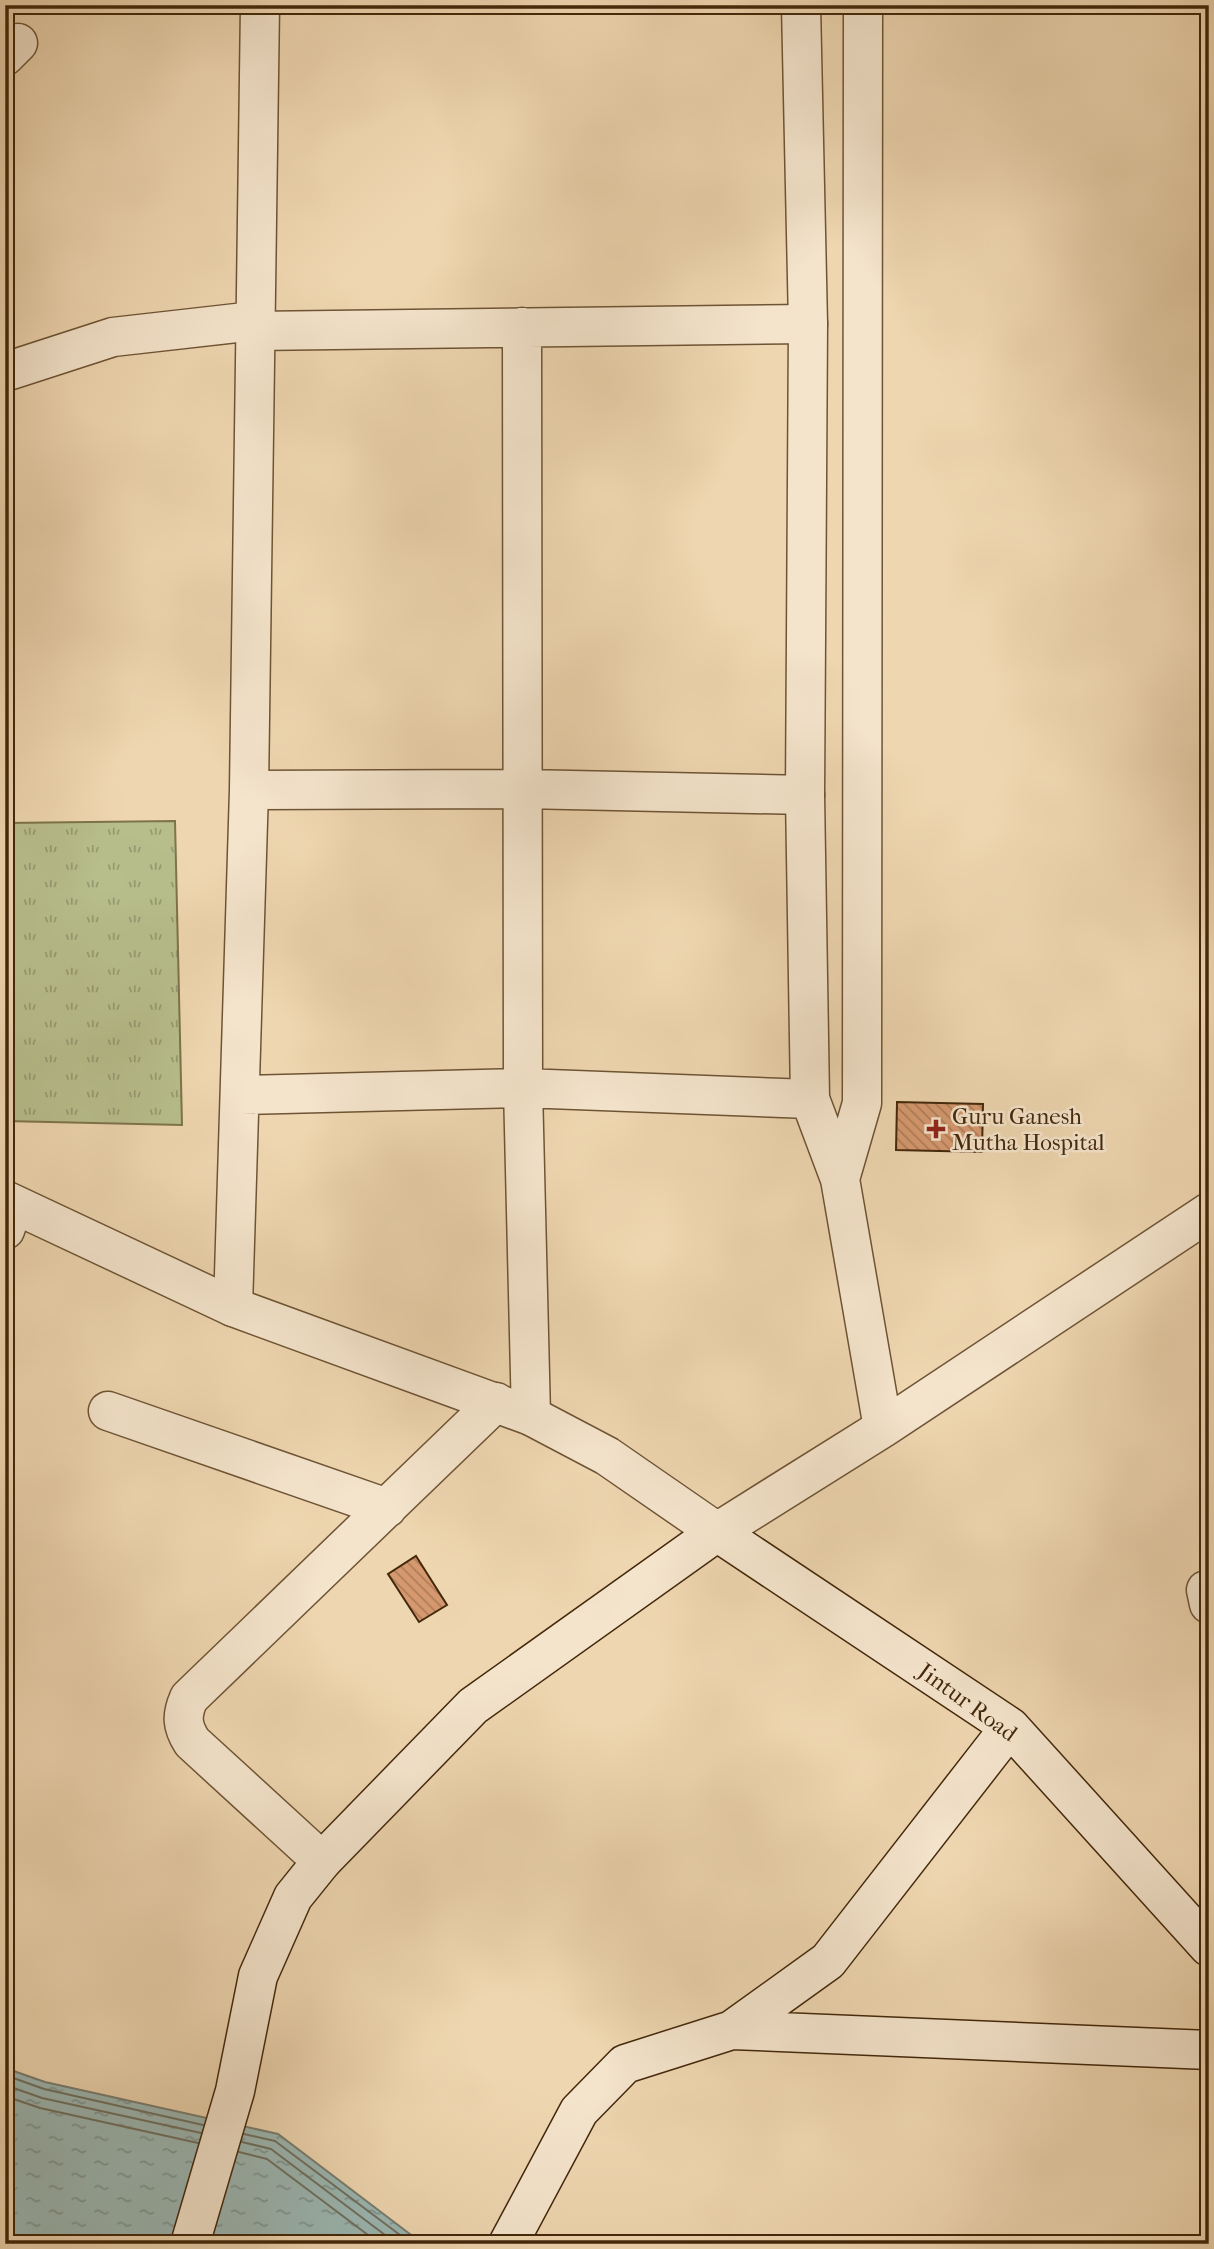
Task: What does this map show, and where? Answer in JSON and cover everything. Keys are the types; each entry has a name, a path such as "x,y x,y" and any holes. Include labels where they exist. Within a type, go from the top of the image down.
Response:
{"street":[{"path":"233,1307 249,790 260,5"},
{"path":"801,5 808,324 805,795 810,1099 840,1179 883,1428"},
{"path":"840,1179 862,1102 863,5"},
{"path":"5,372 113,337 254,326 808,324"},
{"path":"522,327 523,1088 531,1416"},
{"path":"249,790 523,789 805,795"},
{"path":"241,1096 523,1088 810,1099"},
{"name":"Jintur Road","path":"8,1212 233,1307 531,1416 607,1456 1010,1727 1209,1947"},
{"path":"190,2244 235,2091 258,1976 293,1897 322,1861 473,1706 717,1532 883,1428 1209,1212"},
{"path":"322,1861 192,1742 183,1728 183,1712 189,1698 496,1402"},
{"path":"108,1411 387,1508"},
{"path":"512,2236 579,2111 625,2064 732,2030 828,1961 1010,1727"},
{"path":"732,2030 1209,2050"}],"green space":[{"path":"175,821 182,1125 5,1121 5,823"}],"water":[{"path":"5,2068 45,2082 278,2134 423,2244 5,2244"}],"building":[{"path":"897,1102 983,1104 982,1152 896,1150"},
{"path":"416,1556 447,1605 419,1622 388,1574"}],"place":[{"name":"Guru Ganesh Mutha Hospital","path":"936,1129"}]}
